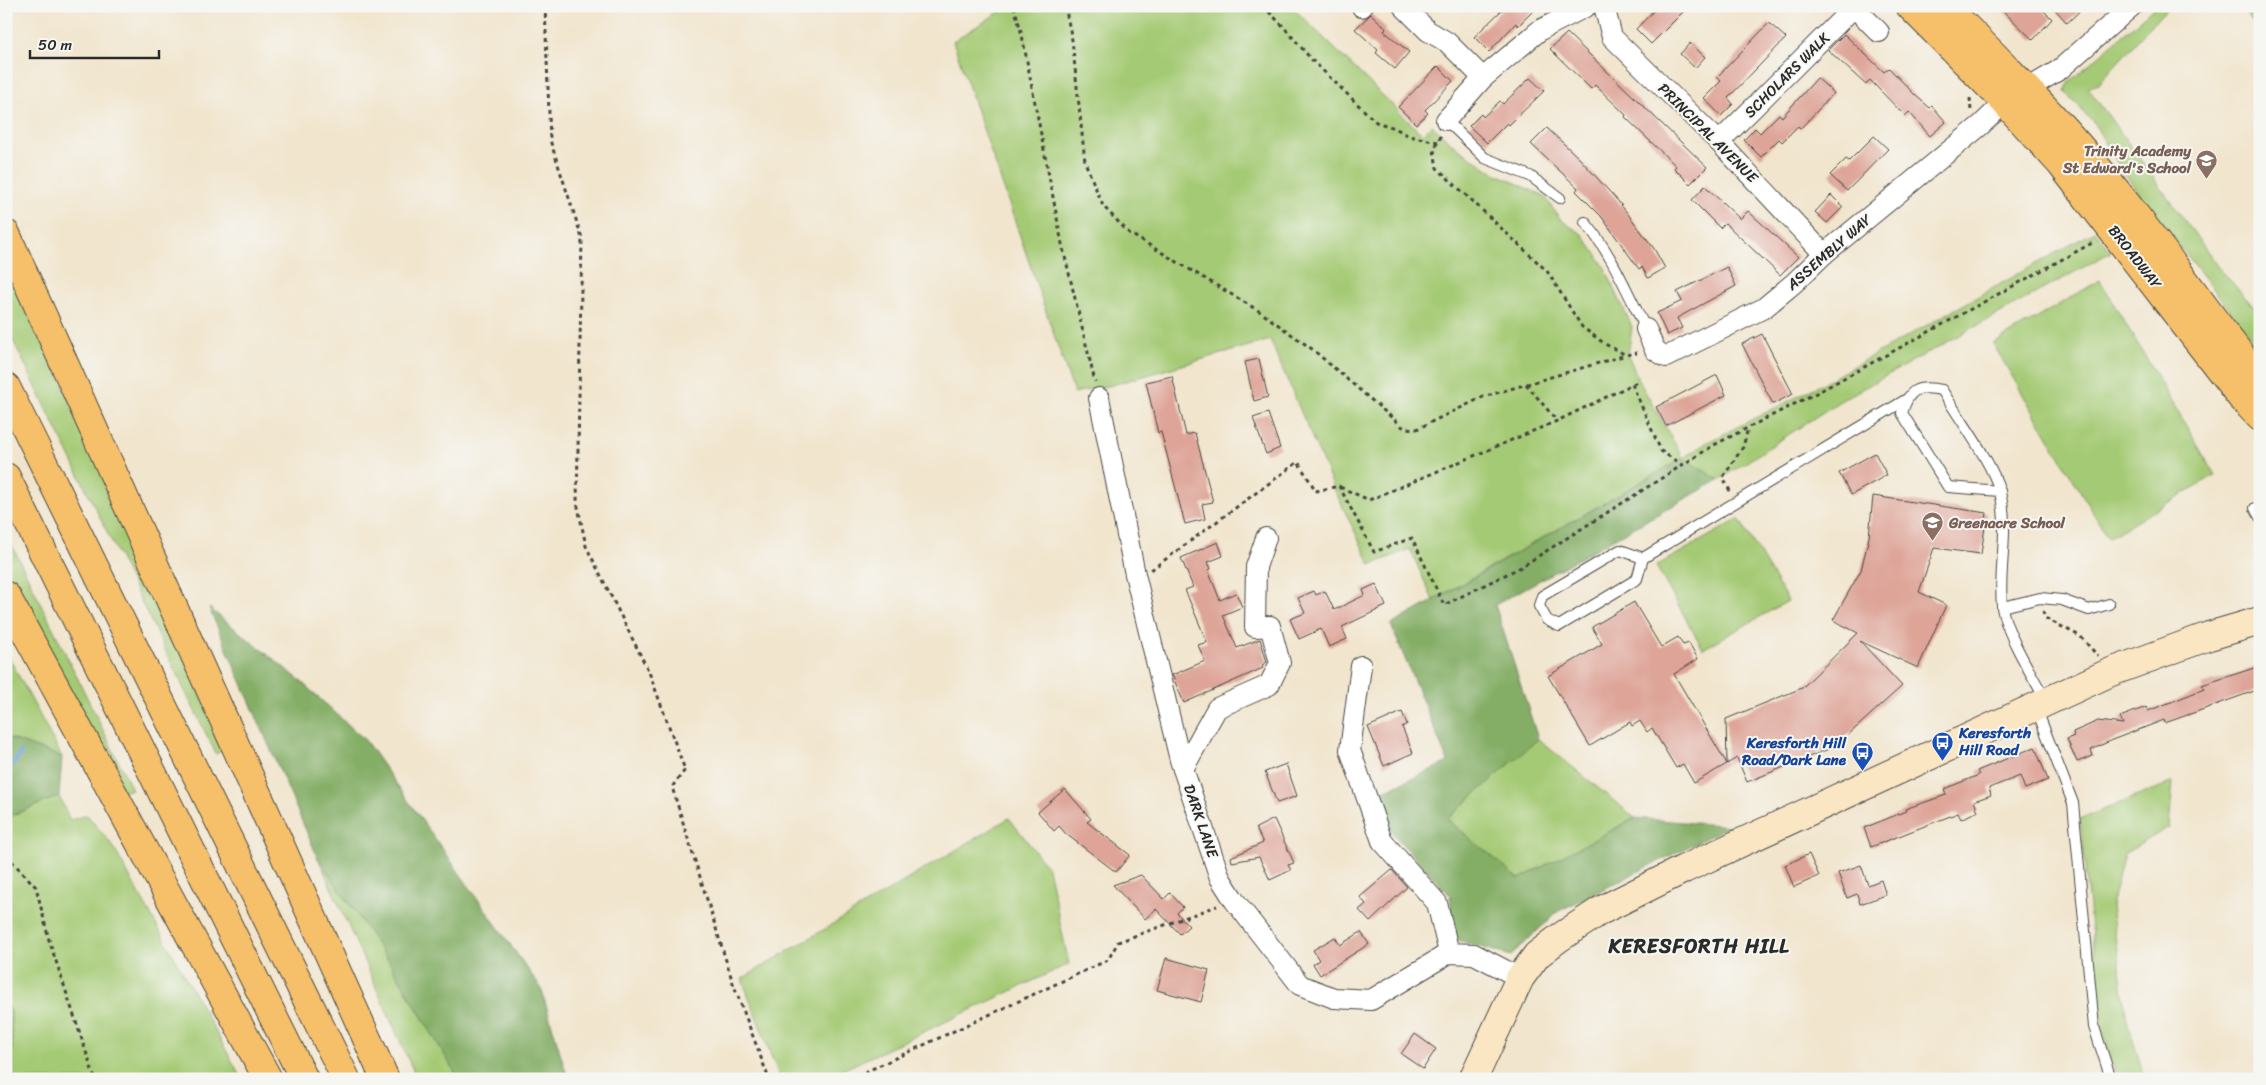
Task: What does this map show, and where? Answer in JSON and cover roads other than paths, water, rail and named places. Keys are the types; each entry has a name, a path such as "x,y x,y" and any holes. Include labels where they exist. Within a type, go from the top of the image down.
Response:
{"highway":[{"name":"BROADWAY","path":"1910,6 2005,102 2061,164 2115,230 2242,397 2260,417"},
{"name":"BROADWAY","path":"1945,6 2028,88 2122,198 2260,380"},
{"path":"6,234 385,1079"},
{"path":"6,387 346,1079"},
{"path":"6,477 304,1079"},
{"path":"6,596 268,1079"}],"main road":[{"path":"1474,1079 1520,978 1537,955 1600,911 1684,868 2111,672 2208,636 2260,620"}],"street":[{"path":"1403,6 1428,30 1447,42 1483,78"},
{"path":"1446,120 1483,78 1540,30 1587,6"},
{"name":"PRINCIPAL AVENUE","path":"1604,6 1612,37 1719,142 1824,254"},
{"path":"2005,102 2059,70 2132,6"},
{"name":"SCHOLARS WALK","path":"1719,142 1854,7 1880,32"},
{"name":"ASSEMBLY WAY","path":"1646,329 1655,350 1666,357 1764,308 1824,254 1982,125 2005,102"},
{"name":"DARK LANE","path":"1099,398 1136,581 1183,769 1220,878 1234,900 1300,986 1334,998 1371,1000 1448,953"},
{"path":"1183,769 1217,708 1269,685 1280,663 1270,626 1255,627 1256,567 1266,538"},
{"path":"1361,666 1350,750 1382,841 1437,903 1448,953 1474,954 1520,978"}],"lane":[{"path":"1446,120 1485,158 1530,176 1560,198"},
{"path":"1585,222 1598,238 1620,274 1646,329"},
{"path":"1643,558 1620,550 1542,596 1539,606 1547,620 1559,626 1638,580 1643,558 1737,503 1906,399 1914,391 1926,387 1942,390 1993,473 2000,491 2006,525 2002,564 2002,607 2010,633 2047,702 2040,718 2073,803 2094,1027 2111,1079"},
{"path":"1906,399 1902,413 1948,487 2000,491"},
{"path":"2002,607 2040,598 2062,600 2089,610 2109,604"}],"waterway":[{"path":"6,765 13,764 21,753"}],"place":[{"name":"Trinity Academy St Edward's School","path":"2207,179"},
{"name":"Greenacre School","path":"1933,542"},
{"name":"Keresforth Hill Road","path":"1943,761"},
{"name":"Keresforth Hill Road/Dark Lane","path":"1862,771"}],"district":[{"name":"KERESFORTH HILL","path":"1699,946"}]}
